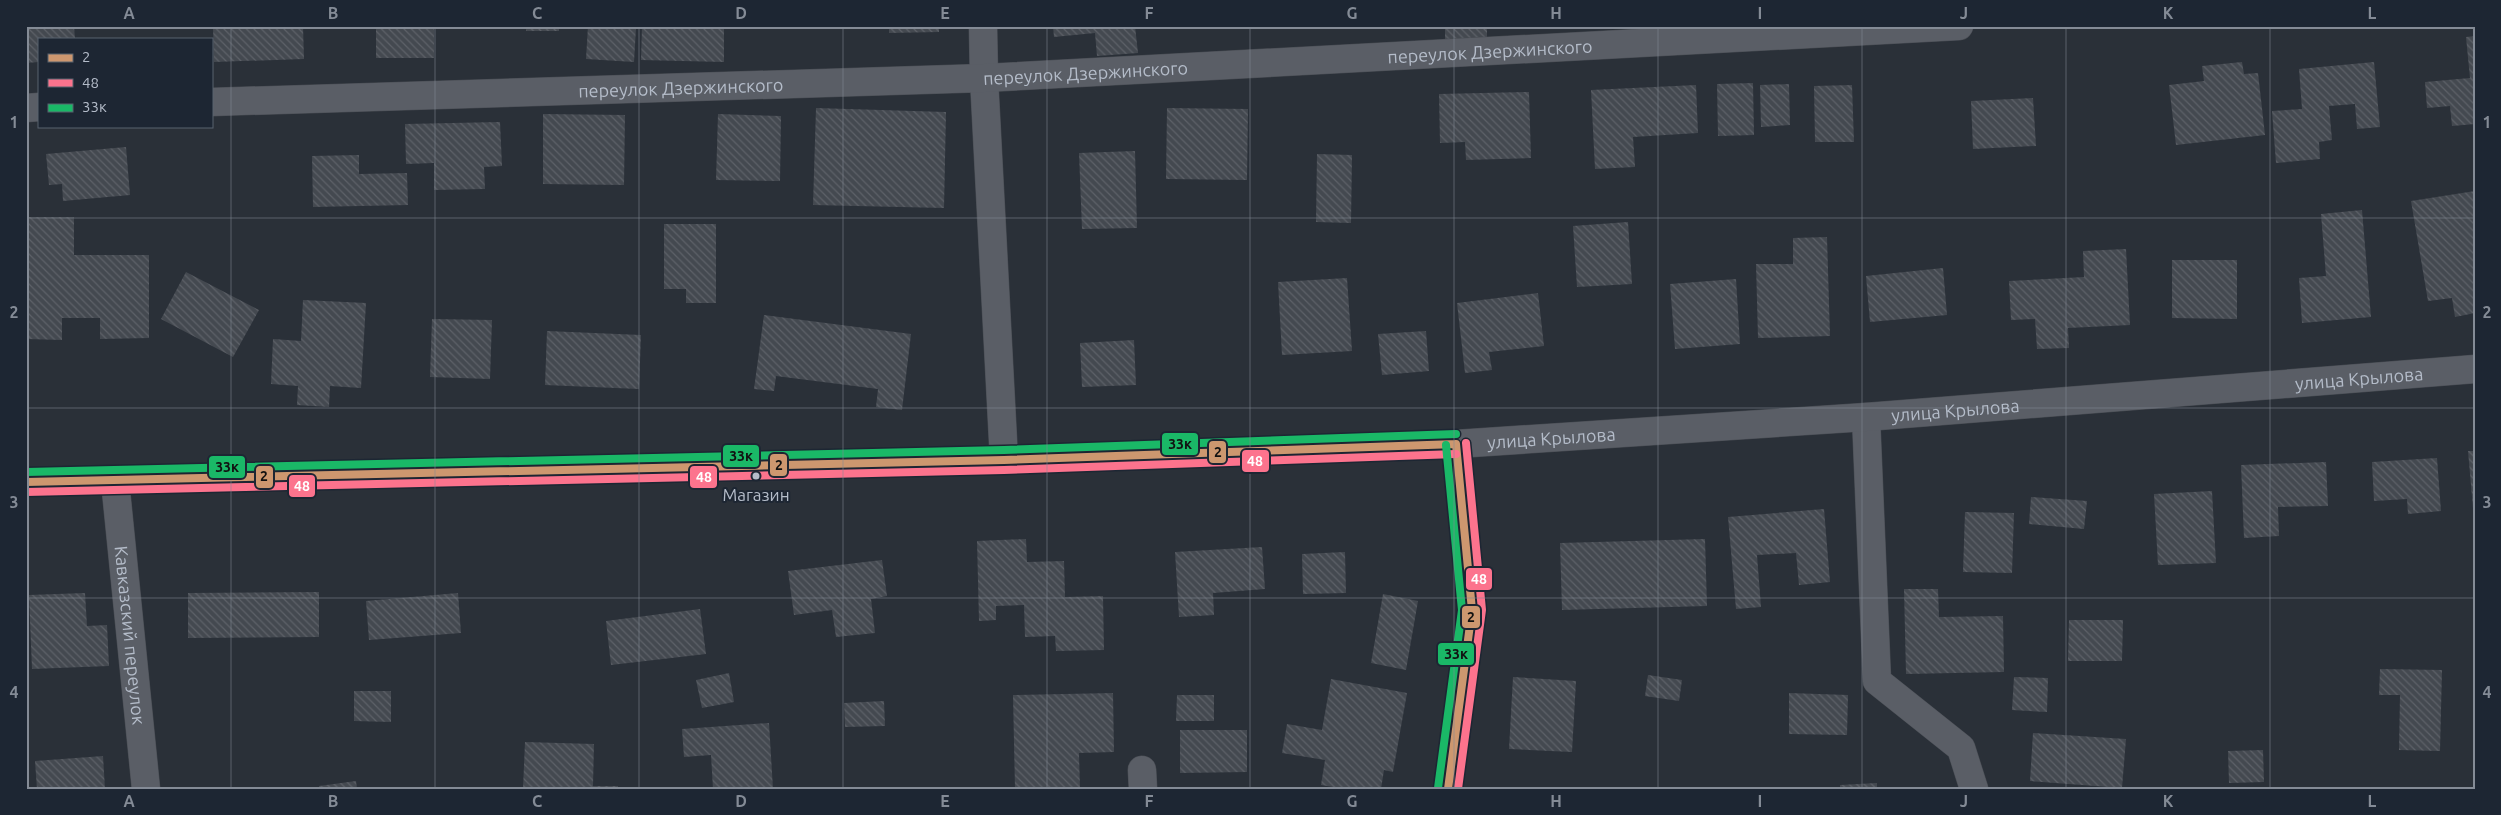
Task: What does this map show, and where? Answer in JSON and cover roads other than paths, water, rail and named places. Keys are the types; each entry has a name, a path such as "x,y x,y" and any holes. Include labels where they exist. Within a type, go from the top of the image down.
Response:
{"street":[{"path":"983,26 984,78 1004,460"},
{"name":"переулок Дзержинского","path":"212,102 984,78 1960,26"},
{"name":"улица Крылова","path":"26,482 1004,460 1456,444 1866,417 2475,369"},
{"path":"1866,417 1877,681 1961,748 1974,789"},
{"path":"1448,789 1472,610 1456,444"},
{"name":"Кавказский переулок","path":"115,481 146,789"}],"place":[{"name":"Магазин","path":"756,476"}]}
